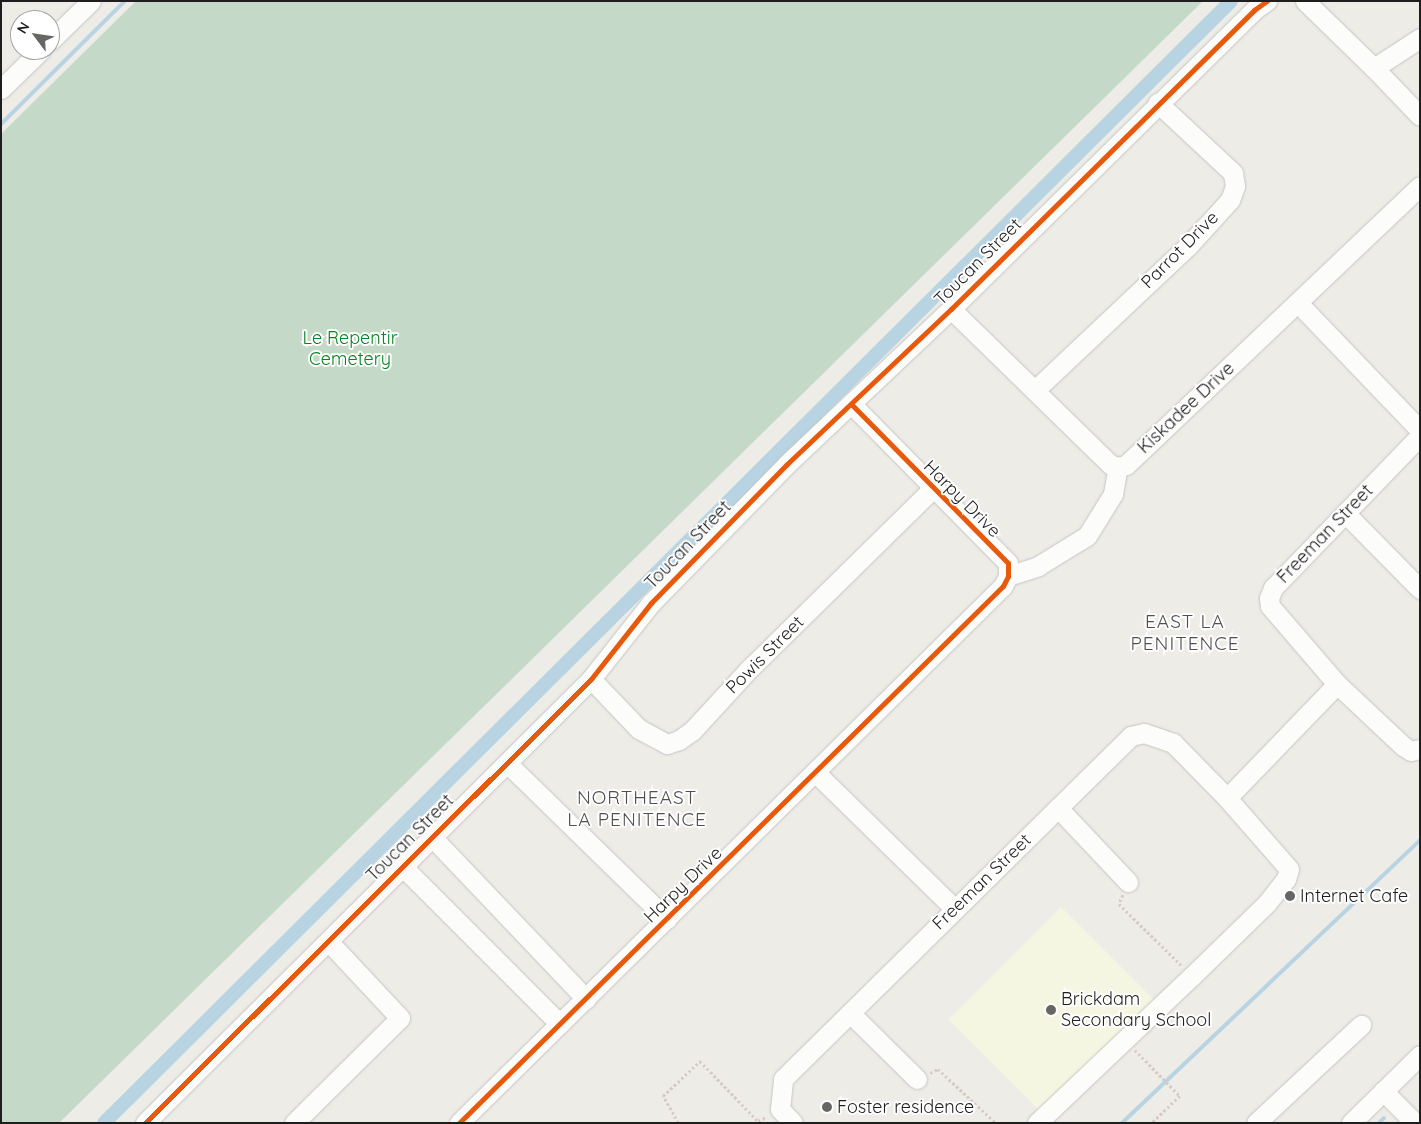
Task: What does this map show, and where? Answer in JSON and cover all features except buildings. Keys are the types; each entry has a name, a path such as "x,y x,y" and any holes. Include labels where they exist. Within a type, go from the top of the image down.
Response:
{"street":[{"path":"60,31 90,1"},
{"name":"Toucan Street","path":"155,1119 431,836 508,764 590,679 651,603 1158,103 1254,10 1267,1"},
{"path":"1305,1 1420,116"},
{"path":"1374,68 1420,38"},
{"path":"1,89 31,60"},
{"name":"Parrot Drive","path":"1035,390 1188,246 1230,200 1235,186 1233,173 1158,103"},
{"name":"Kiskadee Drive","path":"1118,467 1126,465 1420,186"},
{"path":"1298,303 1420,430"},
{"path":"951,309 1111,465 1118,467 1113,494 1087,536 1038,566 1008,576"},
{"name":"Harpy Drive","path":"459,1123 995,598 1008,576 1008,564 851,404"},
{"name":"Freeman Street","path":"1420,436 1273,588 1269,598 1270,606 1337,684 1403,746 1411,752 1420,749"},
{"name":"Powis Street","path":"590,679 639,729 668,744 679,740 692,731 749,669 932,488"},
{"path":"1345,513 1420,589"},
{"path":"1227,798 1337,684"},
{"name":"Freeman Street","path":"780,1109 783,1079 954,908 1131,736 1144,733 1172,743 1227,798 1289,869 1286,879 1267,903 1037,1123"},
{"path":"508,764 667,919"},
{"path":"816,773 954,908"},
{"path":"1058,808 1128,882"},
{"path":"431,836 586,999"},
{"path":"402,866 560,1024"},
{"path":"294,1123 400,1018 328,942"},
{"path":"850,1013 917,1079"},
{"path":"1256,1123 1361,1024"},
{"path":"1351,1123 1420,1055"},
{"path":"1383,1091 1414,1123"},
{"path":"780,1109 794,1123"}],"path":[{"path":"1128,882 1119,904 1192,976"},
{"path":"1125,1038 1180,1096 1152,1123"},
{"path":"678,1123 663,1096 700,1061 758,1121 780,1109"},
{"path":"917,1079 938,1069 996,1123"}],"shaded area":[{"name":"Brickdam Secondary School","path":"1061,907 1156,1002 1043,1114 949,1019"}],"green space":[{"name":"Le Repentir Cemetery","path":"136,1 1203,1 59,1123 1,1123 1,134"}],"waterway":[{"path":"1,124 125,1"},
{"path":"104,1123 1231,1"},
{"path":"1122,1123 1420,840"},
{"path":"1379,1123 1384,1118"}],"cycle path":[{"path":"145,1123 591,679 651,603 787,464 951,309 1254,10 1267,1"},
{"path":"459,1123 1003,586 1008,576 1008,563 851,404"}],"place":[{"name":"Internet Cafe","path":"1290,896"},
{"name":"Brickdam Secondary School","path":"1051,1010"},
{"name":"Foster residence","path":"827,1107"}],"district":[{"name":"EAST LA PENITENCE","path":"1185,633"},
{"name":"NORTHEAST LA PENITENCE","path":"637,809"}]}
